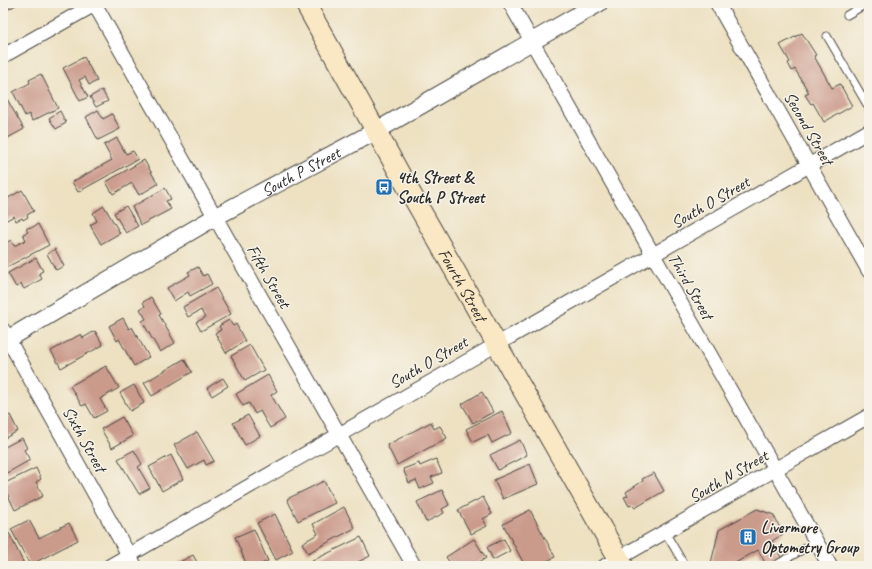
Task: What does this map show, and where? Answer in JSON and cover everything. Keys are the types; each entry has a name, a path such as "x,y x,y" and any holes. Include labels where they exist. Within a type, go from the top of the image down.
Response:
{"main road":[{"name":"Fourth Street","path":"305,3 496,344 616,564"}],"street":[{"path":"3,56 95,3"},
{"name":"Fifth Street","path":"95,3 414,566"},
{"name":"Third Street","path":"510,3 830,566"},
{"name":"South P Street","path":"5,337 215,217 376,131 599,3"},
{"name":"Second Street","path":"717,3 869,271"},
{"name":"South O Street","path":"110,566 132,561 339,434 869,132"},
{"name":"Sixth Street","path":"5,337 132,561"},
{"name":"South N Street","path":"616,564 666,532 869,416"}],"lane":[{"path":"847,15 868,3"},
{"path":"827,36 869,108"},
{"path":"666,532 685,566"},
{"path":"774,566 816,542"}],"building":[{"path":"3,3 19,3 9,9 8,7 3,10"},
{"path":"802,33 816,55 814,56 832,88 840,84 852,106 824,122 813,103 811,104 805,95 809,93 795,69 792,71 788,63 790,62 780,45"},
{"path":"84,57 97,81 89,85 85,77 79,80 88,97 80,101 63,68"},
{"path":"41,74 58,108 32,121 29,114 25,116 13,92 30,83 29,80"},
{"path":"102,90 108,101 96,107 90,97"},
{"path":"7,99 24,129 6,139 3,134 3,102"},
{"path":"98,110 103,119 112,114 120,129 98,140 86,117"},
{"path":"60,111 66,123 56,129 49,118"},
{"path":"117,138 126,154 133,151 138,159 78,192 72,182 112,160 104,145"},
{"path":"144,160 158,184 139,195 132,183 113,194 106,182"},
{"path":"165,188 171,199 166,201 171,209 141,225 132,207"},
{"path":"22,190 34,211 27,215 28,217 23,220 22,218 16,221 14,216 3,222 3,201"},
{"path":"104,206 120,233 101,244 90,225 97,221 93,213"},
{"path":"126,206 138,226 126,233 114,213"},
{"path":"38,224 49,245 7,267 3,260 3,243 11,240 14,246 26,240 23,234 28,232 26,229"},
{"path":"55,249 64,266 56,270 47,254"},
{"path":"36,258 43,271 39,273 42,279 24,289 21,284 16,287 8,273"},
{"path":"198,267 203,276 207,274 212,284 190,296 188,292 174,301 167,288 190,275 188,272"},
{"path":"216,288 231,314 201,331 196,322 205,318 201,310 188,317 183,307"},
{"path":"151,297 161,314 159,315 175,343 160,352 142,321 146,319 140,309 145,306 143,302"},
{"path":"123,318 129,329 132,327 149,357 134,366 119,339 117,341 109,326"},
{"path":"229,320 233,326 236,324 245,341 226,353 215,333 221,330 219,326"},
{"path":"95,331 103,345 61,368 51,351 81,334 83,338"},
{"path":"250,345 264,370 245,381 231,356"},
{"path":"184,359 192,372 152,396 144,383"},
{"path":"106,366 119,388 100,399 107,411 94,418 86,404 82,406 70,386"},
{"path":"268,375 277,391 271,395 285,419 270,428 260,411 255,414 249,403 243,406 236,394"},
{"path":"223,378 228,386 212,396 207,388"},
{"path":"134,385 144,403 130,411 120,393"},
{"path":"482,392 493,412 473,423 462,404"},
{"path":"502,411 512,433 492,443 488,435 473,442 466,429"},
{"path":"3,413 5,417 10,415 18,431 3,439"},
{"path":"248,415 260,436 245,445 233,423"},
{"path":"122,417 133,436 112,448 101,429"},
{"path":"431,422 434,429 440,426 447,438 397,465 387,445"},
{"path":"197,432 214,461 206,465 204,460 188,469 174,445"},
{"path":"22,438 27,448 24,450 30,460 7,473 3,466 3,448"},
{"path":"520,440 527,455 498,470 490,455"},
{"path":"134,450 142,464 138,467 150,488 139,494 118,459"},
{"path":"171,455 183,479 162,491 149,467"},
{"path":"436,459 442,473 431,477 434,483 420,489 416,480 409,483 403,469 419,463 420,466"},
{"path":"530,464 538,484 503,499 494,480"},
{"path":"36,468 41,479 36,482 43,496 15,510 3,484"},
{"path":"654,473 664,491 635,508 632,505 629,506 624,497 628,496 626,492 643,481 642,479"},
{"path":"324,481 335,503 298,521 287,499"},
{"path":"442,490 449,505 442,509 444,513 426,522 417,502"},
{"path":"483,497 492,514 483,519 487,526 471,534 458,510"},
{"path":"344,507 355,528 308,553 302,543 318,534 313,524"},
{"name":"Livermore Optometry Group","path":"757,509 774,515 783,534 772,541 782,559 767,566 758,550 730,566 716,566 711,563 719,530"},
{"path":"530,510 555,557 537,566 525,566 503,524"},
{"path":"275,514 293,551 276,560 257,523"},
{"path":"29,520 39,538 69,523 78,540 30,565 11,529"},
{"path":"254,529 268,561 257,566 247,566 235,537"},
{"path":"9,533 25,566 3,566 3,536"},
{"path":"361,537 370,556 350,566 314,566 312,561"},
{"path":"474,539 486,558 473,566 452,566 446,557"},
{"path":"504,539 510,551 493,560 487,547"},
{"path":"193,555 199,566 172,566"}],"place":[{"name":"4th Street & South P Street","path":"384,187"},
{"name":"Livermore Optometry Group","path":"748,537"}]}
